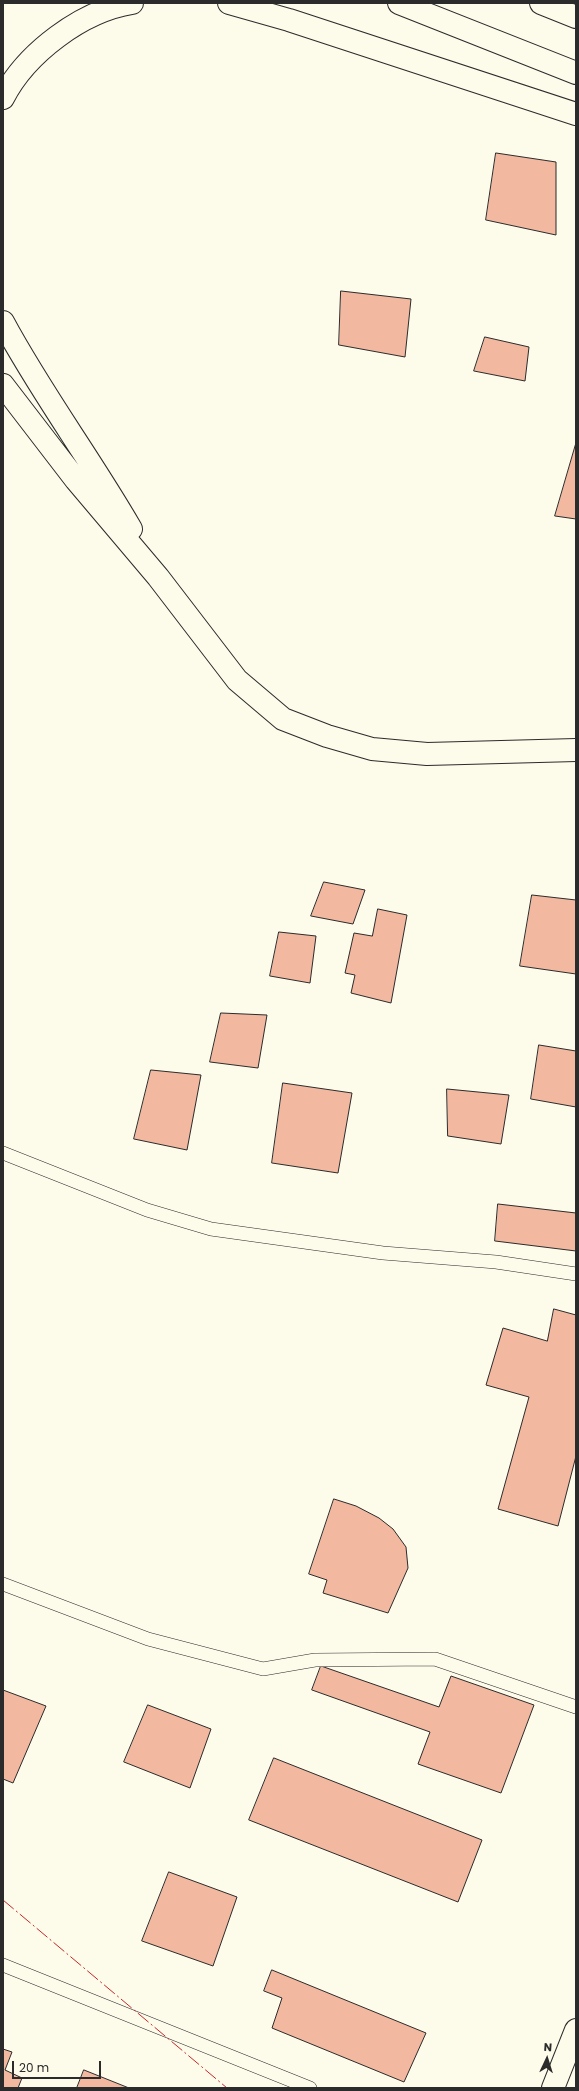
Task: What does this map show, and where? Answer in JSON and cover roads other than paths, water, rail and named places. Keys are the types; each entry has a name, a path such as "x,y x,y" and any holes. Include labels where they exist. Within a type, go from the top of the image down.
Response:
{"main road":[{"path":"3,98 10,83 44,46 83,20 132,3"},
{"path":"230,3 289,20 576,114"},
{"path":"399,3 576,73"},
{"path":"542,3 576,16"},
{"path":"3,322 24,362 105,484 158,577"},
{"path":"3,385 76,480 158,577 236,680 283,718 327,736 372,749 427,754 576,750"},
{"path":"553,2088 576,2030"}],"lane":[{"path":"3,1153 147,1210 212,1230 383,1253 496,1262 576,1274"},
{"path":"3,1584 148,1639 263,1669 315,1660 435,1659 576,1707"},
{"path":"3,1965 310,2088"}]}
